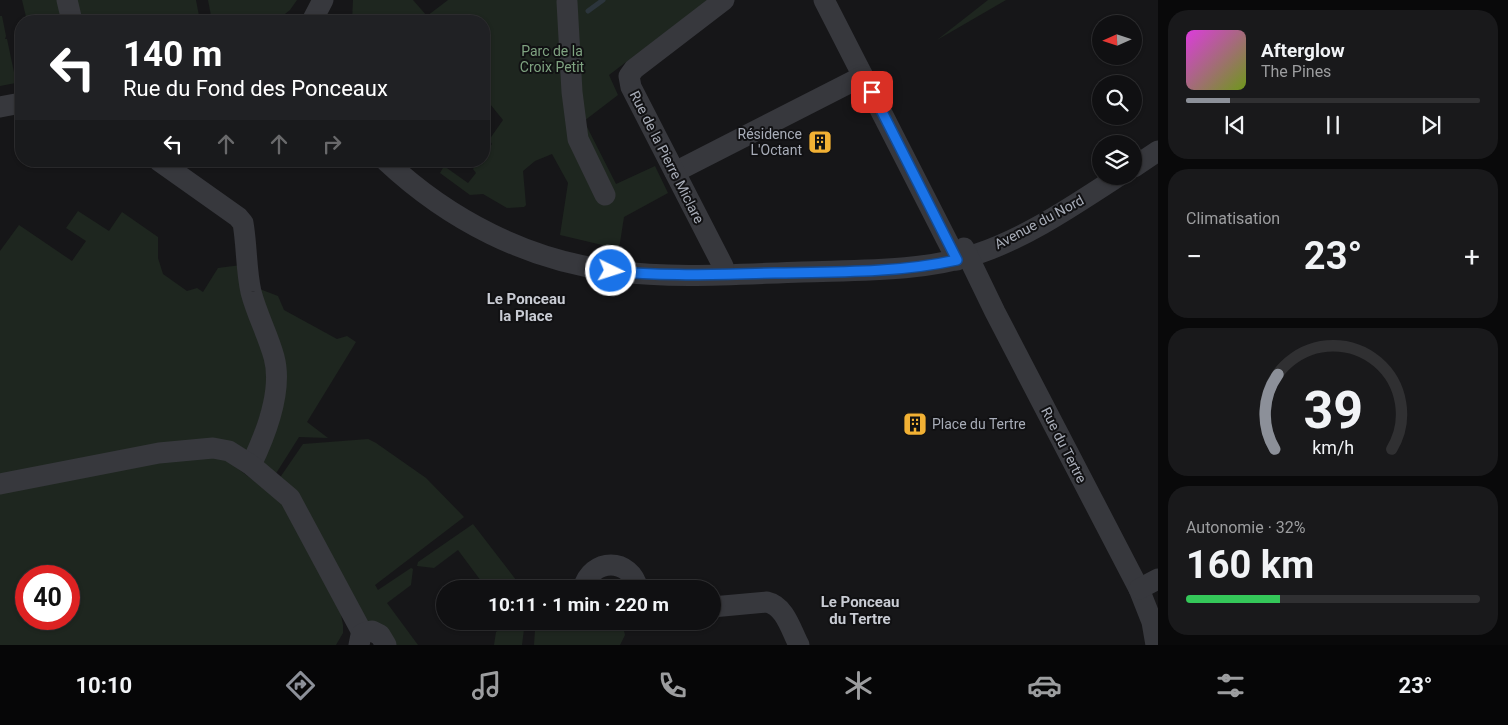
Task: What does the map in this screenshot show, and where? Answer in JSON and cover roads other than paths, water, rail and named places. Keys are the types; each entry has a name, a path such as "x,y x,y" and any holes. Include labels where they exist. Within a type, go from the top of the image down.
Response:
{"street":[{"path":"68,0 71,15"},
{"path":"315,15 323,0"},
{"name":"Rue de la Pierre Miclare","path":"723,266 631,87 629,76 634,69 724,0"},
{"name":"Rue du Tertre","path":"824,0 863,76 998,320 1139,589 1152,622 1156,645"},
{"path":"567,1 572,92 578,139 605,195"},
{"path":"675,172 863,76"},
{"path":"0,107 15,103"},
{"path":"0,116 15,112"},
{"path":"1142,152 1158,142"},
{"path":"1142,162 1158,152"},
{"path":"167,167 238,217 242,223 250,286 273,352 276,374 270,417 251,465"},
{"name":"Avenue du Nord","path":"393,167 436,202 487,234 522,248 593,268 621,272 664,274 886,270 1004,243 1035,227 1104,185"},
{"name":"Avenue du Nord","path":"405,167 433,190 470,215 498,230 550,249 591,259 626,264 723,266 878,261 960,254 1025,223 1092,183"},
{"path":"0,484 149,454 190,449 222,449 238,456 251,465 290,498 361,639 368,632 376,633 386,645"},
{"path":"586,580 597,568 608,565 627,570 635,580"},
{"path":"1139,589 1158,579"},
{"path":"721,606 768,602 774,604 780,609 799,645"}],"waterway":[{"path":"588,11 603,0"}],"place":[{"name":"Résidence L'Octant","path":"820,142"},
{"name":"Place du Tertre","path":"915,424"}],"district":[{"name":"Le Ponceau la Place","path":"526,308"},
{"name":"Le Ponceau du Tertre","path":"860,610"}],"park label":[{"name":"Parc de la Croix Petit","path":"552,59"}]}
